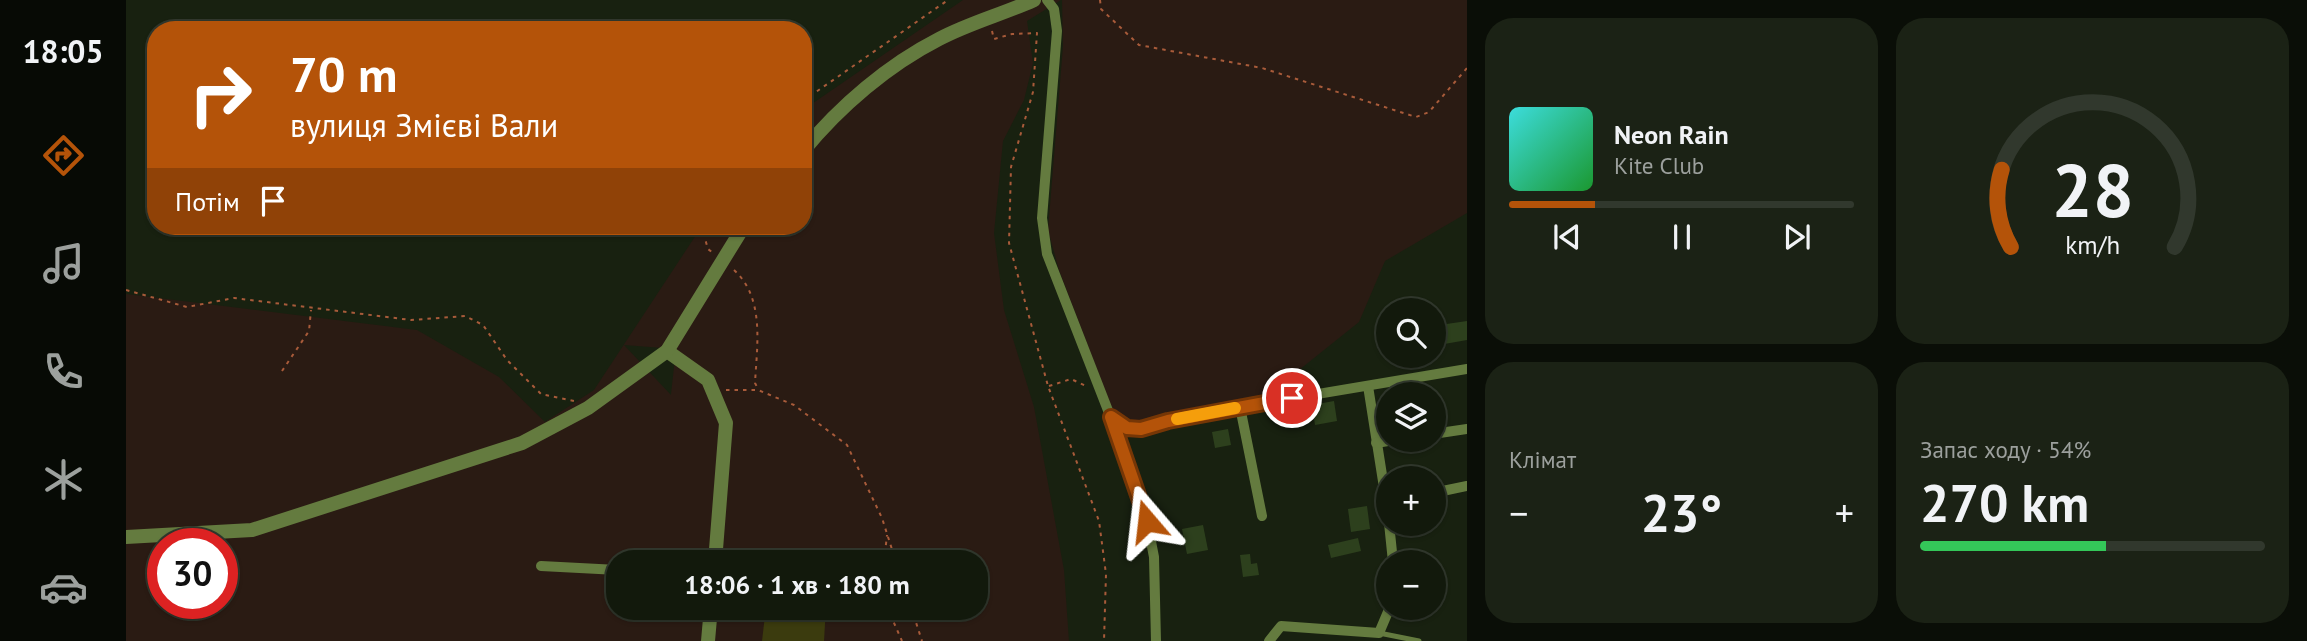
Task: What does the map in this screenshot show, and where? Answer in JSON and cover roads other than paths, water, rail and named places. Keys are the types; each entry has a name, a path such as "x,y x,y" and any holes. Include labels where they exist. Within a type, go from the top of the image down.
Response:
{"street":[{"path":"812,140 876,79 941,37 1034,0"},
{"path":"1046,0 1054,9 1057,31 1042,218 1047,254 1098,392 1111,417 1147,521 1154,557 1156,641"},
{"path":"126,537 252,530 522,443 588,408 667,351 738,235"},
{"path":"667,351 708,380 726,423 716,550"},
{"path":"1111,417 1127,428 1141,429 1240,407 1467,369"},
{"path":"1368,386 1376,443"},
{"path":"1240,407 1262,516"},
{"path":"1446,432 1467,429"},
{"path":"1446,490 1467,486"},
{"path":"541,566 606,569"},
{"path":"708,641 710,620"},
{"path":"1269,641 1281,626 1379,633 1384,620"}],"lane":[{"path":"1379,633 1419,641"}]}
